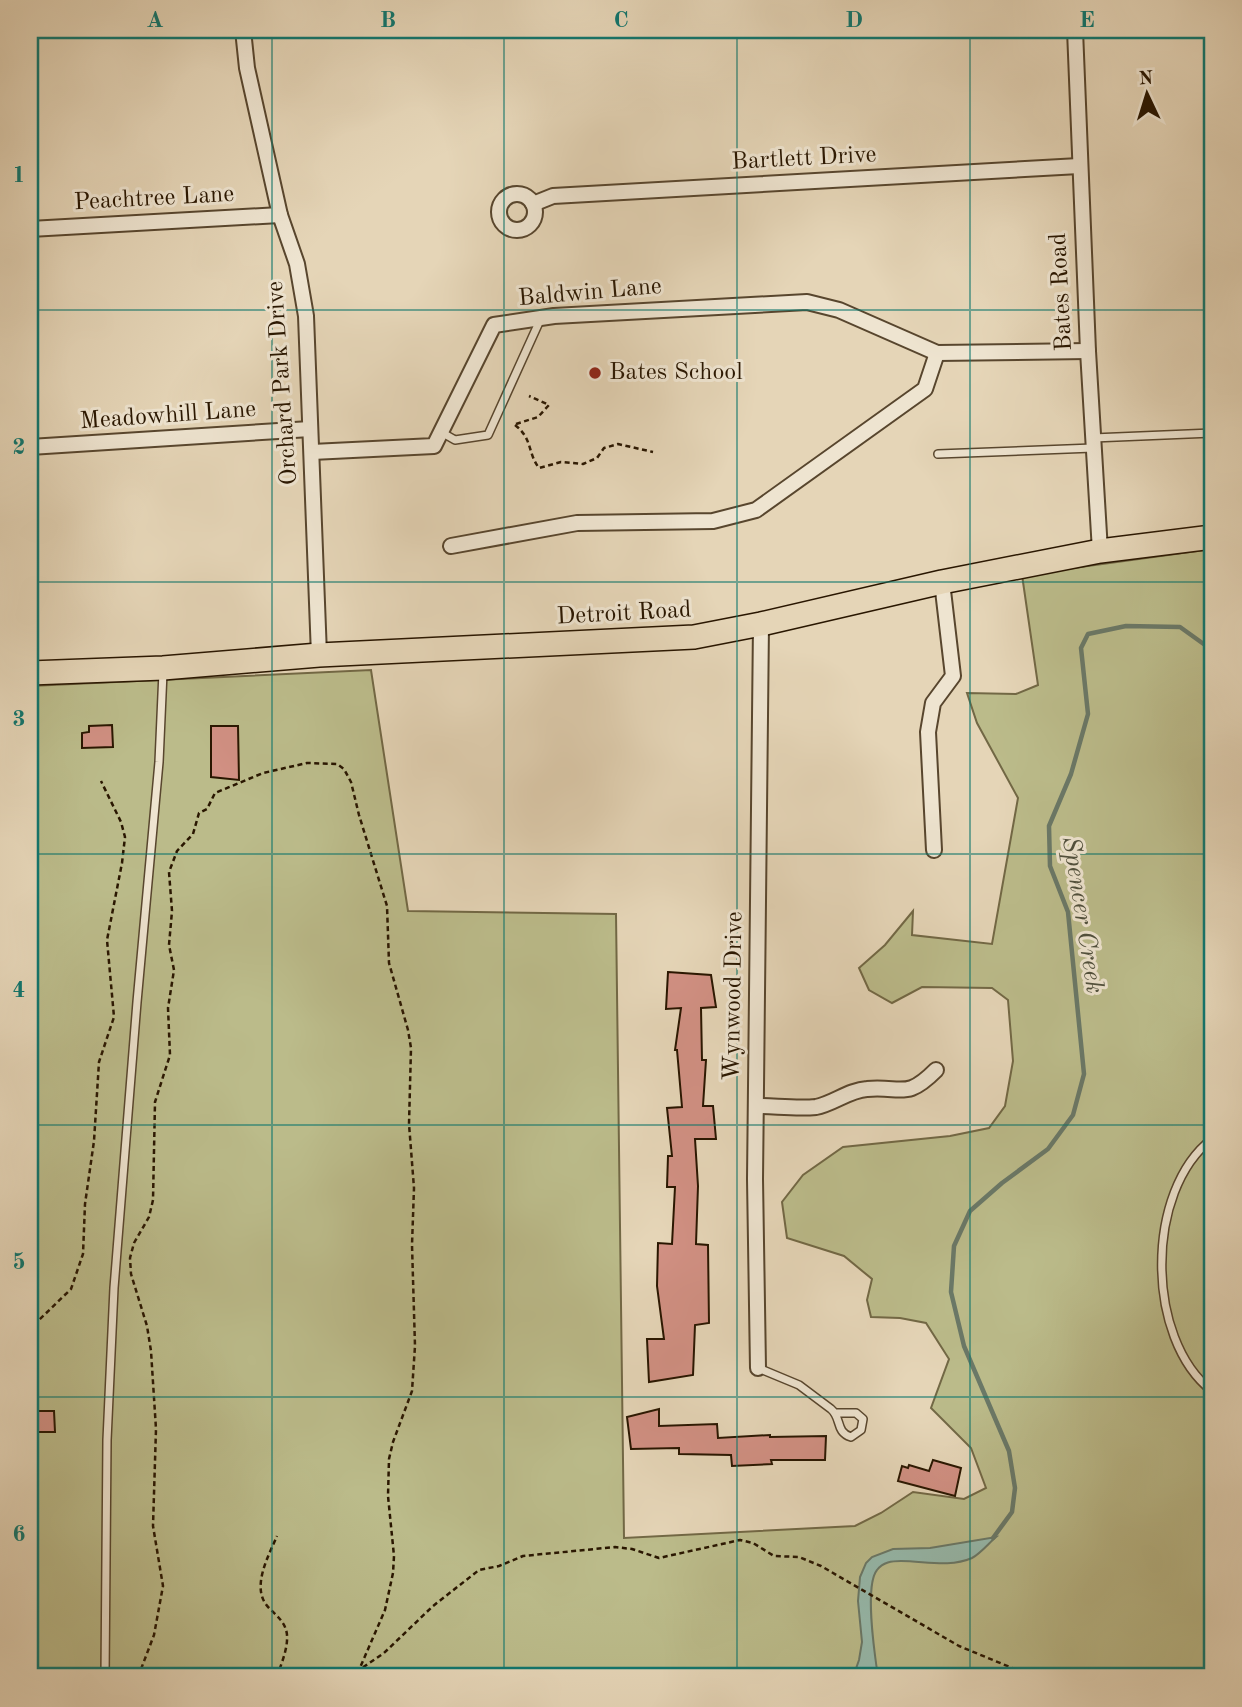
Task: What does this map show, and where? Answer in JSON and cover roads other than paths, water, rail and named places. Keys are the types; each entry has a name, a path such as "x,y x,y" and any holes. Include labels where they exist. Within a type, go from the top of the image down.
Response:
{"main road":[{"name":"Detroit Road","path":"30,673 163,668 319,655 694,637 942,582 1100,551 1212,537"}],"street":[{"name":"Orchard Park Drive","path":"243,30 247,68 280,215 297,264 306,316 319,655"},
{"name":"Bates Road","path":"1075,30 1079,166 1100,551"},
{"name":"Bartlett Drive","path":"533,204 553,196 1079,166"},
{"name":"Peachtree Lane","path":"30,229 280,215"},
{"name":"Baldwin Lane","path":"441,432 494,325 541,318 807,302 839,310 937,353 1088,351"},
{"path":"451,545 577,523 713,521 756,510 925,389 937,353"},
{"name":"Meadowhill Lane","path":"30,447 310,429"},
{"path":"312,452 434,446 441,432"},
{"path":"934,850 928,732 933,703 953,676 942,582"},
{"name":"Wynwood Drive","path":"758,1367 756,1106 761,624"},
{"path":"756,1106 818,1107 867,1089 900,1091 921,1085 936,1070"}],"lane":[{"path":"441,432 455,440 488,435 541,318"},
{"path":"938,454 1212,433"},
{"path":"105,1677 107,1440 114,1288 159,762 163,668"},
{"path":"1212,1139 1181,1173 1163,1236 1161,1268 1174,1336 1185,1361 1212,1391"},
{"path":"758,1367 799,1385 836,1413"}],"waterway":[{"name":"Spencer Creek","path":"993,1538 1012,1512 1015,1488 1009,1451 964,1346 951,1292 954,1246 970,1211 1048,1149 1073,1115 1084,1074 1068,912 1050,866 1049,826 1071,774 1088,714 1081,648 1088,634 1126,626 1180,627 1212,650"}],"place":[{"name":"Bates School","path":"595,373"}]}
